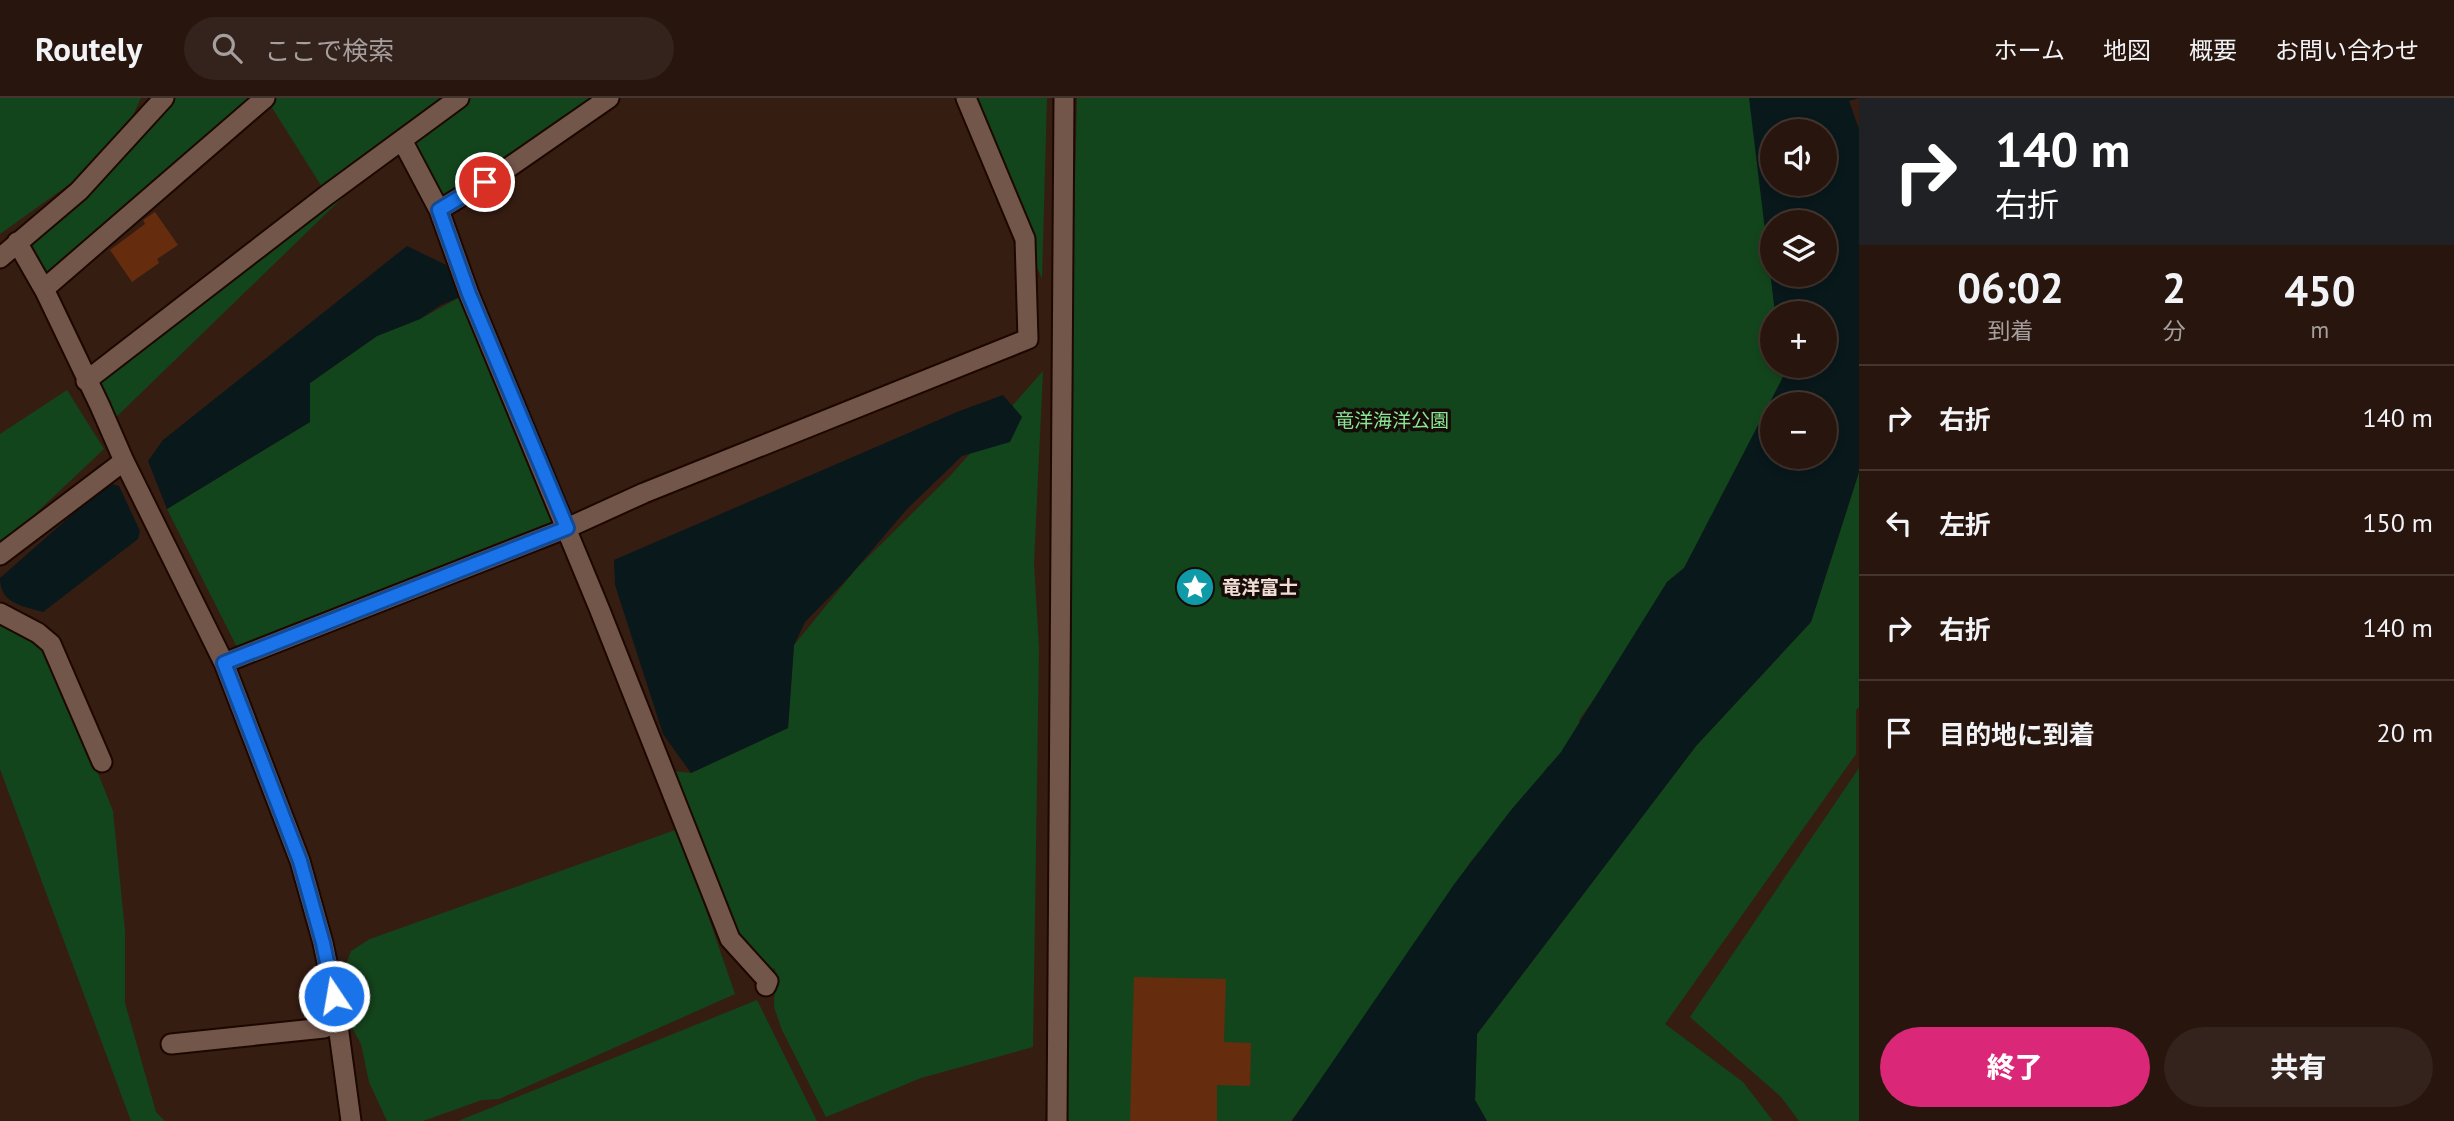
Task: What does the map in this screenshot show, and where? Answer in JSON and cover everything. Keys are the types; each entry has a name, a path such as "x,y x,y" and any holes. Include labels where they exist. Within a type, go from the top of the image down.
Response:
{"street":[{"path":"0,258 79,191 164,98"},
{"path":"44,289 265,98"},
{"path":"86,380 459,98"},
{"path":"439,210 508,168 609,98"},
{"path":"224,663 567,528 644,493 1028,339 1025,239 966,98"},
{"path":"1057,1121 1064,98"},
{"path":"402,140 439,210 469,294 567,528 730,939 768,981 766,986"},
{"path":"17,242 44,289 124,461 224,663 300,861 323,943 334,996 351,1121"},
{"path":"0,555 124,461"},
{"path":"0,613 51,644 102,762"},
{"path":"171,1044 324,1028 334,996"}],"green space":[{"path":"0,98 141,98 121,141 163,98 265,98 48,285 20,247 99,163 0,234"},
{"path":"266,98 609,98 439,210 412,133 108,425 86,381 327,195"},
{"path":"974,98 1047,98 1042,279 1003,187"},
{"name":"竜洋海洋公園","path":"1077,98 1755,98 1760,147 1760,196 1765,196 1766,210 1760,210 1760,287 1775,287 1777,301 1760,301 1760,378 1782,378 1777,392 1760,392 1760,428 1684,568 1667,582 1667,597 1579,720 1580,724 1552,766 1548,766 1523,803 1471,861 1363,1024 1291,1121 1060,1121 1059,816"},
{"path":"462,296 567,528 241,655 167,509 310,422 310,383 377,336 420,319"},
{"path":"1043,371 1034,563 1039,648 1033,1047 921,1078 826,1117 782,1030 774,1007 775,968 761,973 737,947 664,770 691,773 788,728 794,645 856,569 951,475"},
{"path":"67,390 104,449 0,547 0,434"},
{"path":"1859,472 1859,707 1856,710 1856,754 1665,1024 1743,1082 1773,1121 1487,1121 1475,1100 1477,1034 1696,746 1811,622"},
{"path":"0,614 44,638 113,811 125,931 125,1003 156,1112 165,1121 131,1121 0,769"},
{"path":"1859,768 1859,1121 1799,1121 1781,1097 1690,1017"},
{"path":"678,829 735,994 499,1099 482,1100 423,1121 387,1121 369,1082 361,1044 334,996 351,951 370,939"},
{"path":"757,1000 817,1121 458,1121"}],"shaded area":[{"path":"1749,98 1859,98 1849,101 1859,129 1859,472 1811,622 1696,746 1477,1034 1475,1100 1487,1121 1292,1121 1455,883 1511,810 1561,752 1667,582 1684,568 1760,421 1760,469 1837,469 1837,392 1775,392 1782,378 1837,378 1837,301 1774,301 1772,287 1837,287 1837,210 1763,210 1761,196 1837,196 1837,119 1760,119 1760,189"},
{"path":"407,246 446,265 462,296 441,305 420,319 377,336 310,383 310,422 167,509 148,461 163,440"},
{"path":"1003,395 1022,417 1010,442 962,456 907,509 849,577 805,622 794,645 788,728 691,773 663,734 615,585 614,560 957,412"},
{"path":"108,483 119,486 140,531 138,539 43,612 8,599 1,587 0,578"}],"building":[{"path":"155,212 178,245 157,259 159,263 132,282 110,250 145,224 143,220"},
{"path":"1134,977 1226,979 1224,1042 1251,1043 1250,1086 1217,1085 1217,1121 1130,1121"}],"place":[{"name":"竜洋富士","path":"1195,587"}],"route":[{"path":"334,996 323,943 300,861 224,663 567,528 469,294 439,210 485,182"}]}
